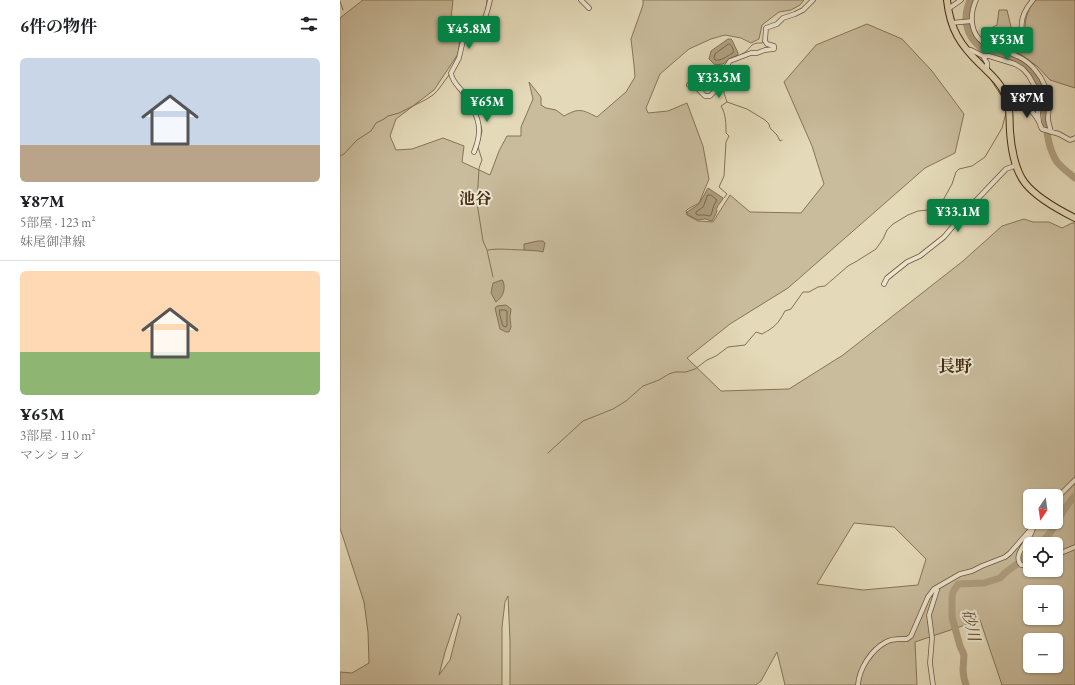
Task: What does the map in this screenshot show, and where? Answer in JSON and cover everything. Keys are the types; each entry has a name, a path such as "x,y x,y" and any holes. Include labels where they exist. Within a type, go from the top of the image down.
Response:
{"main road":[{"path":"946,0 951,23 960,42 981,66 992,75 1008,99 1011,142 1017,166 1025,183 1037,195 1075,218"}],"street":[{"path":"474,152 480,135 479,124 474,110 469,105 465,95 453,80 451,73 459,58 465,34 482,23 488,10 490,0"},
{"path":"581,0 590,8"},
{"path":"688,85 694,88 696,86 705,96 710,96 717,89 722,73 730,61 750,52 757,53 774,48 774,46 767,44 765,41 766,28 777,24 783,18 803,10 813,0"},
{"path":"948,10 961,0"},
{"path":"976,0 971,18 974,30 979,39 986,45 1025,60 1036,70 1043,81 1049,105 1048,120 1051,132"},
{"path":"1022,30 1023,19 1028,6 1033,0"},
{"path":"951,23 972,21"},
{"path":"966,49 983,56 989,56 1015,64 1023,69 1035,87 1040,128 1070,140 1075,138"},
{"path":"983,56 987,63 988,71"},
{"path":"1009,109 1020,104 1025,105 1039,121"},
{"path":"884,284 887,278 907,262 920,256 944,237 1006,169 1017,166"},
{"path":"1063,492 1075,480"},
{"path":"858,685 860,673 865,662 876,650 886,642 895,639 907,639 911,636 928,598 933,591 960,574 972,571 1005,557 1032,529"},
{"path":"1023,547 1018,558 1019,563 1023,565"},
{"path":"1063,552 1075,547"},
{"path":"933,685 930,663 932,638 929,615 938,587"}],"shaded area":[{"path":"363,0 453,0 451,18 461,30 458,54 434,90 396,119 390,136 396,150 412,149 443,138 464,146 462,162 490,175 499,151 507,136 521,136 521,127 533,99 529,82 541,97 541,105 546,108 556,110 564,116 580,110 597,117 626,92 635,77 631,39 643,5 643,0 804,0 800,5 791,10 779,12 762,25 759,39 751,43 741,38 725,35 711,39 689,49 660,74 646,108 648,113 668,111 687,103 703,146 709,179 699,203 686,211 687,215 698,221 713,222 730,195 750,212 801,213 824,184 812,146 784,82 816,45 867,24 902,39 932,71 964,114 955,153 925,168 788,288 730,324 687,358 721,391 789,389 843,355 963,261 1002,226 1024,219 1033,222 1049,222 1062,228 1075,223 1075,685 1002,685 980,620 915,642 917,685 785,685 777,652 761,681 756,685 510,685 508,596 505,602 502,627 502,685 340,685 340,672 352,673 369,663 368,632 364,602 340,528 340,18","holes":["854,523 894,527 926,559 918,585 863,590 817,584","458,613 461,617 450,660 439,675"]},
{"path":"1035,0 1075,0 1075,88 1050,80 1038,67 997,37 991,28 997,25 999,10 1007,10 1012,31 1030,39 1030,32 1025,28 1025,24 1028,13"}],"water":[{"path":"728,39 732,40 738,55 729,59 723,64 715,65 709,59 711,51"},
{"path":"708,188 723,198 712,221 705,219 698,220 688,215 687,212 699,204"},
{"path":"543,241 545,243 543,252 524,250 524,244"},
{"path":"502,280 504,287 503,293 496,302 491,293 493,283"},
{"path":"506,305 511,309 511,327 509,332 500,329 495,308 497,306"}],"waterway":[{"path":"486,10 487,0"},
{"name":"砂川","path":"970,0 966,19 971,37 980,47 1018,61 1031,72 1037,82 1044,104 1048,140 1052,151 1057,162 1075,178"},
{"path":"340,1 343,10"},
{"path":"460,46 463,34 477,23 484,15"},
{"path":"742,54 752,45 762,43 763,41"},
{"name":"砂川","path":"981,47 981,54"},
{"path":"981,57 985,65"},
{"path":"724,198 727,194 719,187 724,176 726,142 729,136 726,133 725,116 721,106 727,102 724,93 725,71"},
{"path":"987,74 1004,100"},
{"path":"340,156 344,154 357,140 371,131 376,123 433,95 449,75"},
{"path":"727,102 747,109 765,120 780,141 782,140"},
{"path":"548,453 583,421 613,409 626,401 643,386 675,372 686,372 695,369 728,347 745,345 756,332 762,334 776,325 785,311 791,309 803,292 809,292 818,287 825,286 848,266 876,249 887,230 893,224 918,211 938,207 952,184 956,172 959,169 972,166 985,157 1002,128 1006,113"},
{"path":"481,126 482,131 478,147 482,160 479,168 477,203 483,241 487,250 493,277"},
{"path":"488,250 524,250"},
{"name":"砂川","path":"1047,537 1065,508 1075,496"},
{"name":"砂川","path":"966,685 963,670 964,655 952,617 953,592 958,584 984,583 1000,578 1023,560"}],"district":[{"name":"池谷","path":"475,198"},
{"name":"長野","path":"955,366"}]}
